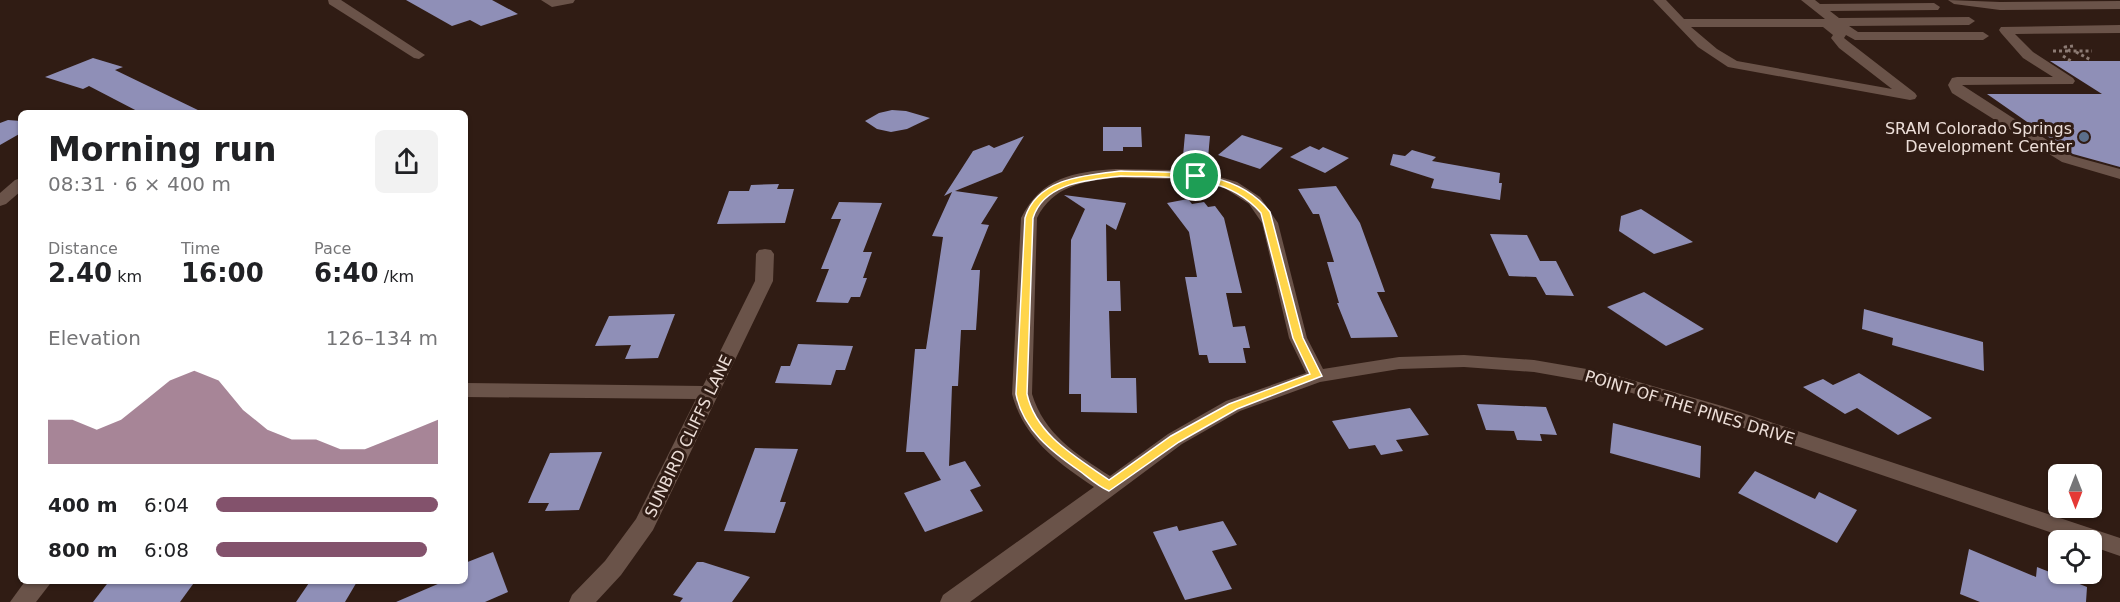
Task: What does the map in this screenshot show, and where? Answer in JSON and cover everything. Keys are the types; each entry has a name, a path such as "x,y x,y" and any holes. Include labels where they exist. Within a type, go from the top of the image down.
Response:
{"street":[{"path":"333,0 419,55"},
{"path":"547,0 552,3 569,0"},
{"path":"1659,0 1682,23 1718,58 1733,64 1910,96 1844,45 1837,38 1840,34 1826,23 1682,23"},
{"path":"1912,0 1957,13 1976,29"},
{"path":"1954,0 1982,4 2120,5"},
{"path":"1812,4 1934,7"},
{"path":"1812,4 1855,36 1976,29 1999,24 2120,28"},
{"path":"1982,4 2028,55 2068,81 1957,81 1955,86 1957,90 2067,159 2120,174"},
{"path":"1836,22 1976,29"},
{"path":"1109,486 1059,451 1044,437 1024,408 1022,394 1029,218 1032,208 1053,189 1066,183 1103,174 1177,174 1215,179 1245,193 1266,212 1298,338 1317,376"},
{"path":"0,201 18,186"},
{"name":"SUNBIRD CLIFFS LANE","path":"581,602 613,568 645,524 765,280 765,254"},
{"name":"POINT OF THE PINES DRIVE","path":"956,601 1175,439 1233,406 1317,376 1399,363 1464,360 1534,366 1604,378 1715,411 2120,547"},
{"path":"468,390 708,393"},
{"path":"22,602 38,584"}],"path":[{"path":"2049,51 2070,51"},
{"path":"2075,51 2091,60"}],"building":[{"path":"406,0 492,0 518,14 481,26 470,20 452,26"},
{"path":"93,58 123,67 115,70 198,110 135,110 89,86 83,89 45,77"},
{"name":"SRAM Colorado Springs Development Center","path":"2050,61 2120,61 2120,167 2073,154 1987,94 2102,94"},
{"path":"892,110 906,111 930,118 907,129 891,132 877,129 865,121 879,113"},
{"path":"8,120 18,121 18,135 0,145 0,123"},
{"path":"1103,127 1141,127 1142,147 1123,147 1123,151 1103,151"},
{"path":"1185,134 1210,136 1208,158 1183,156"},
{"path":"1242,135 1283,148 1260,169 1218,155"},
{"path":"1024,136 1002,172 955,191 998,197 981,224 989,225 971,270 980,270 976,330 961,330 958,386 952,386 949,466 965,461 981,486 970,490 983,511 925,532 904,493 941,480 924,452 906,452 915,349 926,349 943,237 932,236 952,192 944,196 973,151 989,145 994,148"},
{"path":"1310,146 1319,150 1323,147 1349,158 1325,173 1290,157"},
{"path":"1412,150 1436,157 1432,161 1500,173 1499,183 1502,183 1500,200 1431,188 1434,179 1390,165 1393,154 1405,156"},
{"path":"779,184 777,189 794,189 785,223 717,224 729,191 749,191 751,185"},
{"path":"1336,186 1360,223 1385,292 1377,292 1398,337 1351,338 1337,303 1339,303 1327,262 1334,262 1319,214 1313,214 1298,189"},
{"path":"1064,195 1126,203 1116,230 1106,224 1107,281 1120,281 1121,311 1109,311 1111,378 1136,378 1137,413 1081,412 1081,394 1069,394 1071,240 1085,209"},
{"path":"1188,199 1192,204 1204,202 1208,207 1215,206 1224,218 1242,293 1226,293 1233,327 1245,326 1250,348 1243,348 1246,363 1209,363 1207,355 1199,355 1185,277 1197,277 1189,232 1167,203"},
{"path":"839,202 882,203 863,252 872,252 863,278 867,278 860,297 851,297 848,303 816,302 829,269 821,269 841,219 831,219"},
{"path":"1641,209 1693,242 1654,254 1619,231 1621,216"},
{"path":"1490,234 1527,235 1540,261 1556,261 1574,296 1546,295 1536,277 1509,276"},
{"path":"1644,292 1704,329 1666,346 1607,307"},
{"path":"1864,309 1983,342 1984,371 1892,345 1893,338 1862,329"},
{"path":"675,314 658,358 625,359 631,345 595,346 609,316"},
{"path":"798,344 853,346 845,370 836,370 831,385 775,383 781,366 790,366"},
{"path":"1859,373 1932,418 1898,435 1857,408 1845,414 1803,387 1823,379 1833,385"},
{"path":"1477,404 1546,407 1557,435 1540,434 1542,441 1517,440 1514,431 1486,430"},
{"path":"1410,408 1429,435 1396,440 1403,451 1381,455 1375,445 1349,449 1332,421"},
{"path":"1613,423 1701,446 1700,478 1610,453"},
{"path":"755,448 798,449 780,502 786,502 775,533 724,531"},
{"path":"602,452 579,510 545,511 549,503 528,503 550,453"},
{"path":"1755,471 1815,499 1819,492 1857,510 1837,543 1738,493"},
{"path":"1223,521 1237,545 1212,551 1232,589 1185,600 1153,532 1177,526 1179,531"},
{"path":"1969,549 2036,577 2037,567 2048,571 2048,584 2080,584 2087,587 2086,602 1980,602 1960,594"},
{"path":"493,552 508,592 485,602 396,602 438,584 468,584 468,562"},
{"path":"697,562 750,577 732,602 680,602 683,598 673,595"},
{"path":"107,584 193,584 180,602 93,602"},
{"path":"308,584 356,584 345,602 296,602"}],"place":[{"name":"SRAM Colorado Springs Development Center","path":"2084,137"}],"route":[{"path":"1103,174 1196,176 1215,179 1245,193 1266,212 1298,338 1317,376 1233,406 1175,439 1109,486 1059,451 1033,424 1024,408 1022,394 1029,218 1032,208 1053,189 1082,178 1103,174"}]}
